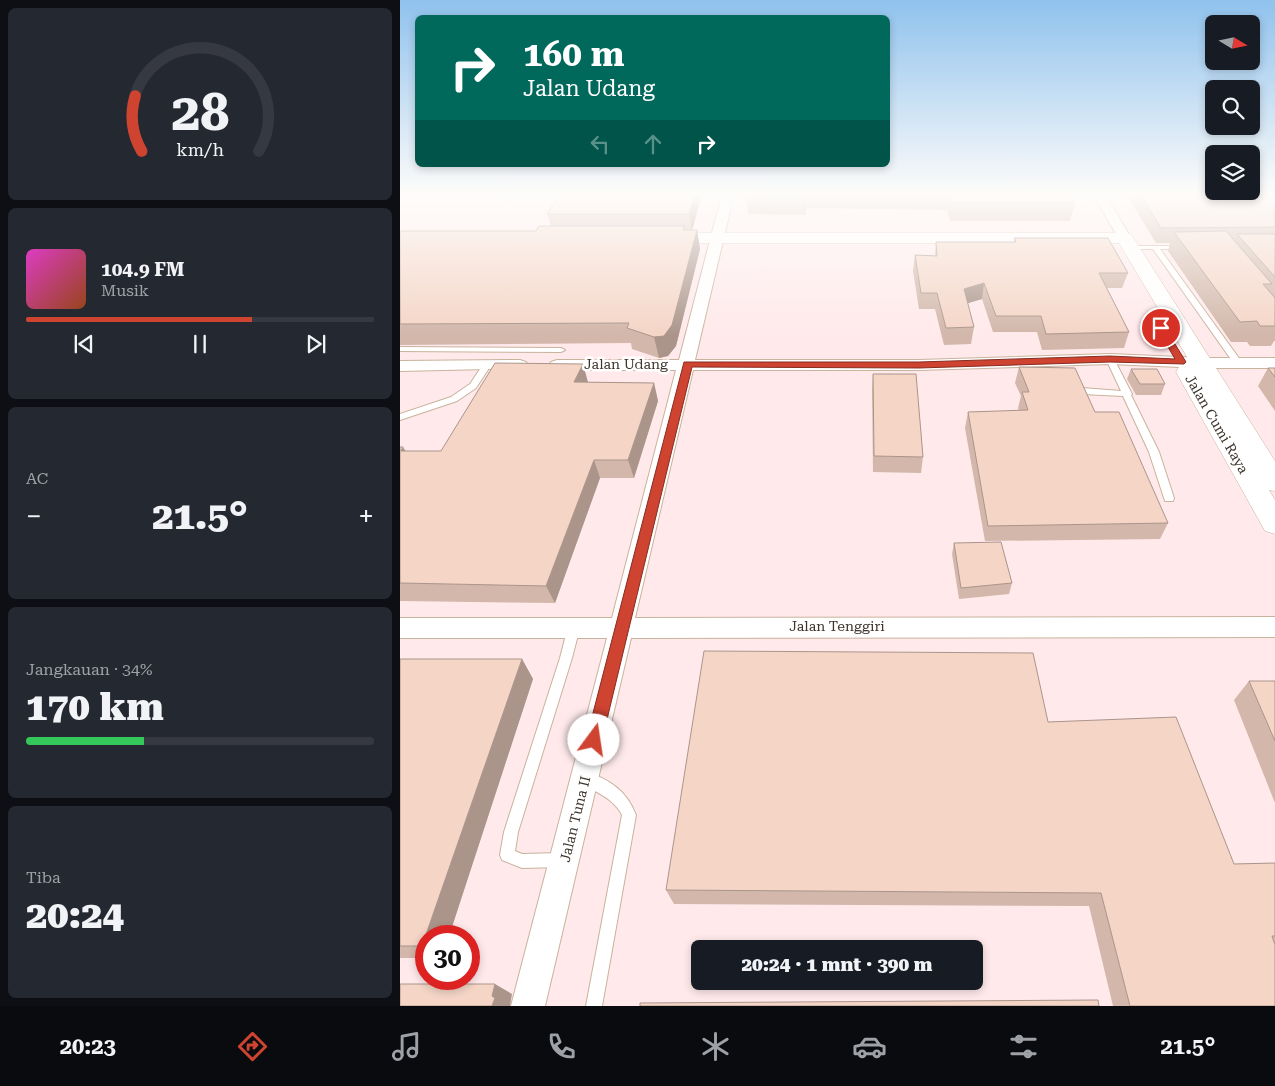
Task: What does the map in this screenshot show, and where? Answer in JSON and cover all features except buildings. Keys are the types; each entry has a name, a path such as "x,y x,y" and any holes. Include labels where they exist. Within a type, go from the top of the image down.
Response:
{"street":[{"name":"Jalan Tuna II","path":"528,1006 717,241"},
{"name":"Jalan Cumi Raya","path":"1118,241 1245,452 1275,524"},
{"name":"Jalan Udang","path":"400,366 919,365 1110,359 1192,363 1275,363"},
{"name":"Jalan Cumi Raya","path":"1245,452 1275,482"},
{"name":"Jalan Tenggiri","path":"400,628 574,626 1275,627"}],"lane":[{"path":"1131,241 1155,247 1192,246"},
{"path":"1155,247 1238,363"},
{"path":"400,349 561,350"},
{"path":"1110,359 1154,452 1169,498"},
{"path":"400,417 454,399 473,386 487,365"},
{"path":"1082,391 1128,394"},
{"path":"565,859 522,861 507,855 511,832 566,658 574,626"},
{"path":"585,778 624,801 629,815 594,1006"}],"shaded area":[{"path":"400,241 1275,241 1275,1006 400,1006"}],"route":[{"path":"594,740 688,364 919,365 1110,359 1181,362 1161,328"}]}
